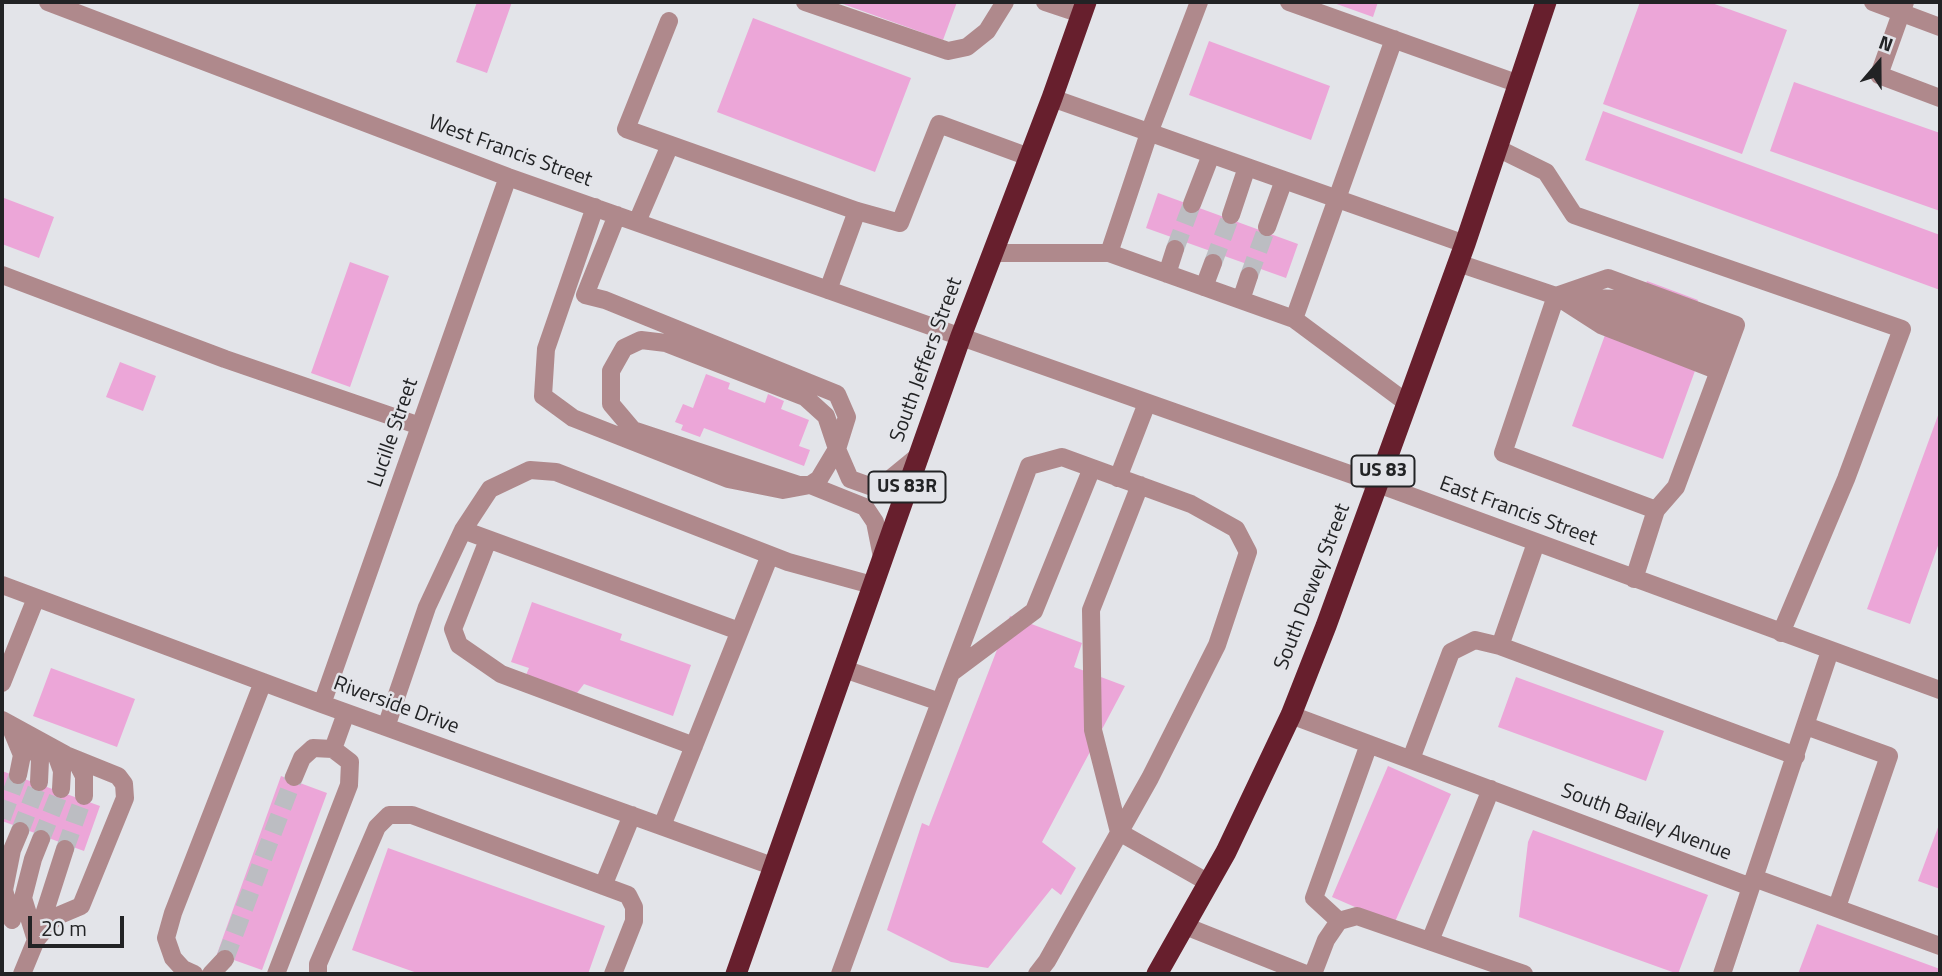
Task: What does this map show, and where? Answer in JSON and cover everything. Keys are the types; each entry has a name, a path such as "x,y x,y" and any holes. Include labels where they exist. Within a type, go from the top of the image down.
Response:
{"highway":[{"name":"South Dewey Street","path":"1157,974 1253,798 1291,715 1462,253 1546,2"},
{"name":"South Jeffers Street","path":"736,974 917,457 1052,98 1083,8"}],"street":[{"name":"West Francis Street","path":"48,2 509,177 961,336"},
{"path":"805,2 948,51 967,47 987,31 1004,2"},
{"path":"1045,2 1083,8"},
{"path":"1108,253 1149,133 1199,2"},
{"path":"1289,2 1519,84"},
{"path":"1873,2 1903,7 1940,27"},
{"path":"1903,7 1880,75 1940,98"},
{"path":"669,20 626,129 857,211 900,223 939,124 1029,157"},
{"path":"1293,319 1394,39"},
{"path":"1052,98 1336,199 1556,296 1724,356"},
{"path":"637,222 670,145"},
{"path":"1497,148 1546,172 1574,215 1902,329 1846,479 1781,633"},
{"path":"1192,204 1211,155"},
{"path":"1231,215 1247,167"},
{"name":"Lucille Street","path":"323,704 509,177"},
{"path":"1267,227 1284,180"},
{"path":"562,304 585,296 605,300 837,394 847,417 837,449 819,479 810,485 783,490 728,479 573,418 543,396 546,349 595,207"},
{"path":"828,289 857,211"},
{"path":"585,296 617,215"},
{"path":"1167,274 1175,249"},
{"path":"992,253 1108,253 1241,300 1293,319 1407,403"},
{"path":"1204,287 1213,263"},
{"path":"2,275 225,359 420,426"},
{"path":"1241,300 1249,276"},
{"path":"1556,296 1608,278 1736,325 1676,487 1656,510 1634,579"},
{"path":"1556,296 1503,453 1656,510"},
{"name":"East Francis Street","path":"961,336 1378,484 1940,690"},
{"path":"882,557 874,522 865,507 810,485 800,485 633,430 611,404 611,371 624,348 641,340 666,343 805,397 826,416 850,479 878,489 917,457"},
{"path":"1118,478 1147,403"},
{"path":"840,974 1029,466 1062,457 1191,504 1236,529 1248,552 1217,645 1150,778 1047,961 1037,974"},
{"path":"951,673 1034,611 1092,468"},
{"path":"386,727 427,607 463,530 491,489 530,470 556,472 770,555 872,585"},
{"path":"1140,485 1091,610 1093,730 1119,832 1209,883"},
{"path":"463,530 740,631"},
{"path":"488,540 453,629 459,645 501,674 694,746"},
{"path":"1500,646 1536,543"},
{"path":"662,826 770,555"},
{"name":"Riverside Drive","path":"2,585 346,713 775,867"},
{"path":"2,683 36,598"},
{"path":"1411,759 1451,652 1475,640 1500,646 1796,756"},
{"name":"South Bailey Avenue","path":"1291,715 1753,883 1830,651"},
{"path":"844,669 940,702"},
{"path":"194,974 183,969 173,957 166,938 173,913 263,682"},
{"path":"333,749 346,713"},
{"path":"6,723 75,759 118,776 124,784 125,798 81,906 55,917 36,940"},
{"path":"6,723 22,755 18,775"},
{"path":"1806,726 1889,756 1837,907"},
{"path":"31,737 40,761 39,782"},
{"path":"1339,921 1314,898 1369,744"},
{"path":"276,974 349,785 350,762 333,749 313,748 302,758 294,777"},
{"path":"54,749 62,771 61,789"},
{"path":"75,759 85,776 84,796"},
{"path":"1430,941 1491,789"},
{"path":"318,974 318,964 377,827 389,816 412,815 628,895 634,907 634,921 613,974"},
{"path":"603,886 632,815"},
{"path":"20,831 12,850 4,890 5,914 36,940"},
{"path":"36,940 23,898 41,839"},
{"path":"22,974 36,940 65,849"},
{"path":"1722,974 1753,883 1837,907 1940,946"},
{"path":"1313,974 1326,940 1339,921 1357,916 1524,974"},
{"path":"1185,926 1306,974"},
{"path":"211,974 225,959"}],"building":[{"path":"477,2 512,2 487,73 456,62"},
{"path":"957,2 943,40 843,4"},
{"path":"1331,2 1378,2 1373,17"},
{"path":"1640,2 1709,2 1787,30 1742,154 1603,104"},
{"path":"753,18 911,78 875,172 717,112"},
{"path":"1209,41 1330,86 1311,140 1189,95"},
{"path":"1794,82 1940,133 1940,211 1770,151"},
{"path":"1603,111 1940,235 1940,290 1585,160"},
{"path":"1158,193 1298,244 1286,278 1146,228"},
{"path":"4,198 54,217 39,258 2,244"},
{"path":"350,262 389,276 350,387 311,373"},
{"path":"1647,281 1698,300 1676,361 1696,368 1663,459 1572,426 1605,335 1624,343"},
{"path":"120,362 156,376 143,411 106,397"},
{"path":"706,374 730,383 728,389 765,403 768,394 784,401 781,409 809,420 799,446 810,450 804,466 704,428 700,437 681,430 683,425 675,422 683,404 693,408"},
{"path":"1940,410 1940,540 1910,624 1867,609"},
{"path":"532,602 622,634 620,640 691,665 673,716 584,684 577,693 526,675 529,668 511,662"},
{"path":"1010,616 1082,643 1074,667 1125,686 1042,842 1076,868 1061,895 1052,888 988,968 951,962 887,930 922,823 929,826"},
{"path":"51,668 135,699 117,747 33,716"},
{"path":"1516,677 1664,731 1646,781 1498,727"},
{"path":"1388,766 1451,794 1394,924 1332,897"},
{"path":"2,771 100,806 84,851 2,821"},
{"path":"281,776 327,793 262,970 217,954"},
{"path":"1940,822 1940,889 1918,881"},
{"path":"1533,830 1708,895 1678,974 1519,917 1528,842"},
{"path":"388,848 605,926 588,974 420,974 352,950"},
{"path":"1817,924 1940,969 1940,974 1798,974"}],"tunnel":[{"path":"1175,249 1192,204"},
{"path":"1213,263 1231,215"},
{"path":"1249,276 1267,227"},
{"path":"2,818 18,775"},
{"path":"225,959 294,777"},
{"path":"20,831 39,782"},
{"path":"41,839 61,789"},
{"path":"65,849 84,796"}]}
